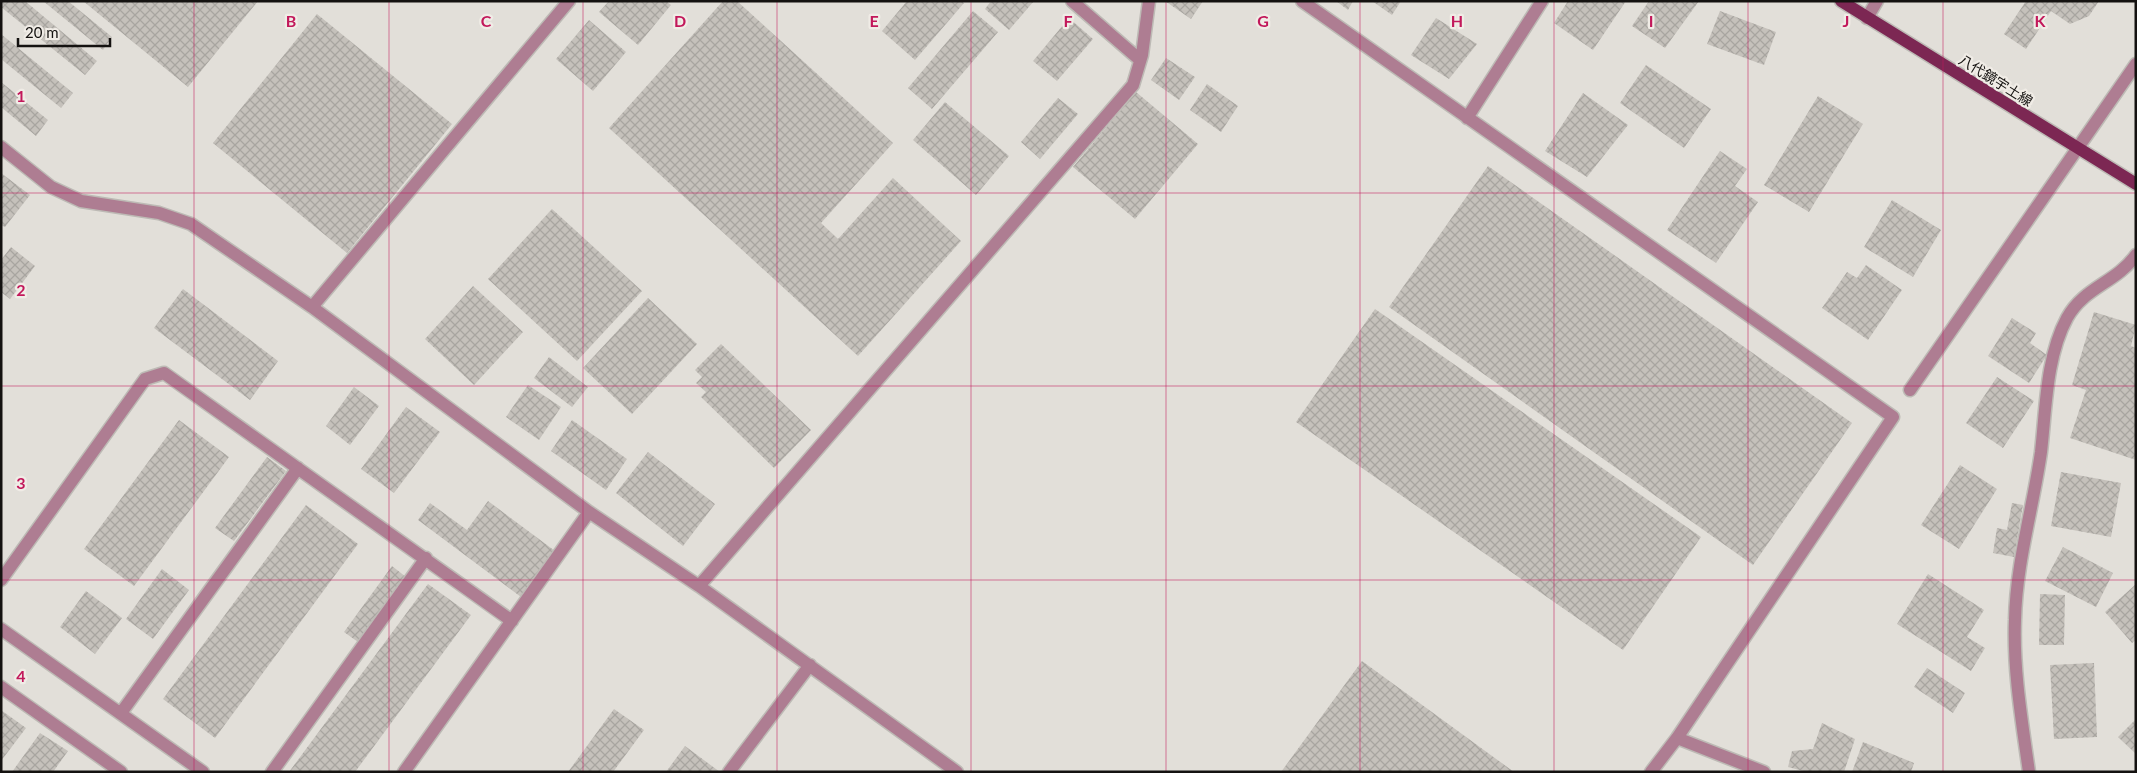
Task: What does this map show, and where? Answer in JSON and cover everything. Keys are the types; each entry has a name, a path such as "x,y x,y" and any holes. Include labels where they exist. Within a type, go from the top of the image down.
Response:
{"main road":[{"name":"八代鏡宇土線","path":"1841,1 2136,184"}],"street":[{"path":"312,307 568,1"},
{"path":"1072,1 1140,60"},
{"path":"699,586 1133,85 1140,60 1149,1"},
{"path":"1302,1 1892,417 1676,738 1651,772"},
{"path":"1467,118 1542,1"},
{"path":"1867,18 1877,1"},
{"path":"1910,390 2136,64"},
{"path":"1,147 51,187 81,201 159,213 191,224 312,307 590,512 699,586 957,772"},
{"path":"2029,772 2019,698 2014,621 2022,554 2036,484 2054,352 2067,318 2081,298 2126,270 2136,256"},
{"path":"1,580 145,379 164,373 512,621"},
{"path":"121,713 298,468"},
{"path":"404,772 590,512"},
{"path":"272,772 426,558"},
{"path":"1,629 204,772"},
{"path":"729,772 810,665"},
{"path":"1,688 121,772"},
{"path":"1676,738 1764,772"}],"building":[{"path":"1,1 25,1 97,61 85,75 1,7"},
{"path":"43,1 68,1 112,37 103,50"},
{"path":"83,1 258,1 188,87"},
{"path":"609,1 666,1 671,5 638,45 599,12"},
{"path":"723,1 737,1 893,143 821,223 838,239 893,178 961,241 858,356 609,128"},
{"path":"907,1 961,1 964,3 915,60 882,31"},
{"path":"991,1 1034,1 1009,30 985,9"},
{"path":"1165,1 1203,1 1191,19"},
{"path":"1336,1 1353,1 1348,10"},
{"path":"1372,1 1401,1 1392,15"},
{"path":"1568,1 1626,1 1593,50 1554,23"},
{"path":"1649,1 1699,1 1665,48 1632,26"},
{"path":"2026,1 2099,1 2089,16 2070,24 2051,11 2026,49 2004,34"},
{"path":"973,11 998,32 932,109 908,88"},
{"path":"1720,11 1776,32 1764,65 1707,44"},
{"path":"317,14 452,124 347,253 213,143"},
{"path":"1069,18 1093,39 1057,81 1033,61"},
{"path":"1436,18 1477,44 1449,79 1411,55"},
{"path":"589,20 626,52 593,91 556,59"},
{"path":"1,34 73,93 61,108 1,59"},
{"path":"1166,58 1195,77 1179,100 1151,80"},
{"path":"1646,65 1711,109 1684,148 1620,103"},
{"path":"1,82 48,120 36,136 1,107"},
{"path":"1207,84 1238,106 1221,132 1190,110"},
{"path":"1136,92 1198,144 1135,219 1073,167"},
{"path":"1583,93 1628,125 1587,177 1545,151"},
{"path":"1818,96 1863,124 1809,212 1764,185"},
{"path":"1058,98 1078,114 1040,159 1021,142"},
{"path":"945,102 1009,156 976,195 913,140"},
{"path":"1720,151 1747,169 1735,186 1758,202 1716,263 1667,230"},
{"path":"1488,166 1852,423 1753,565 1389,307"},
{"path":"1,173 30,195 5,227 1,225"},
{"path":"1892,200 1941,230 1913,277 1864,247"},
{"path":"552,209 642,291 577,361 488,279"},
{"path":"11,247 35,266 10,299 1,292 1,260"},
{"path":"1866,265 1902,290 1868,340 1822,308 1847,272 1857,278"},
{"path":"473,286 523,332 474,385 425,339"},
{"path":"183,289 278,361 250,400 154,328"},
{"path":"648,298 697,344 632,414 583,368"},
{"path":"1375,309 1701,537 1623,650 1296,422"},
{"path":"2094,312 2136,325 2131,346 2136,348 2136,460 2070,438 2086,390 2072,385"},
{"path":"2012,318 2036,333 2030,343 2047,355 2029,383 1988,356"},
{"path":"721,344 811,430 774,468 701,397 706,392 696,383 702,377 695,370"},
{"path":"549,357 588,387 572,407 534,378"},
{"path":"1997,377 2034,401 2003,448 1966,423"},
{"path":"528,385 561,407 539,440 506,417"},
{"path":"354,387 379,406 350,445 326,426"},
{"path":"406,407 440,432 394,493 361,469"},
{"path":"179,420 229,457 134,586 84,549"},
{"path":"572,420 627,459 606,490 551,451"},
{"path":"648,452 715,504 683,546 616,493"},
{"path":"267,457 286,471 234,541 215,528"},
{"path":"1960,465 1997,489 1959,549 1921,525"},
{"path":"2061,472 2121,483 2111,537 2051,526"},
{"path":"488,501 555,551 521,597 418,520 430,503 467,530"},
{"path":"2012,503 2023,505 2014,557 1993,553 1997,528 2007,530"},
{"path":"306,505 358,544 215,738 163,699"},
{"path":"2063,547 2113,573 2096,607 2045,581"},
{"path":"392,566 406,577 358,642 344,632"},
{"path":"162,569 189,590 153,639 126,619"},
{"path":"1928,574 1984,610 1967,637 1985,648 1971,671 1897,624"},
{"path":"428,584 471,615 355,772 289,772"},
{"path":"2136,584 2136,640 2132,643 2105,612"},
{"path":"86,591 122,618 95,654 60,627"},
{"path":"2040,594 2065,595 2064,645 2039,645"},
{"path":"1362,661 1514,772 1281,772"},
{"path":"2094,663 2097,737 2054,739 2050,665"},
{"path":"1927,668 1965,693 1953,713 1914,687"},
{"path":"614,709 644,730 613,772 568,772"},
{"path":"1,710 26,728 1,761"},
{"path":"2136,719 2136,754 2118,737"},
{"path":"1822,723 1855,739 1844,772 1807,772 1788,767 1792,751 1813,749"},
{"path":"40,733 68,751 53,772 12,772"},
{"path":"1863,742 1914,763 1911,772 1852,772"},
{"path":"685,746 720,772 666,772"}]}
